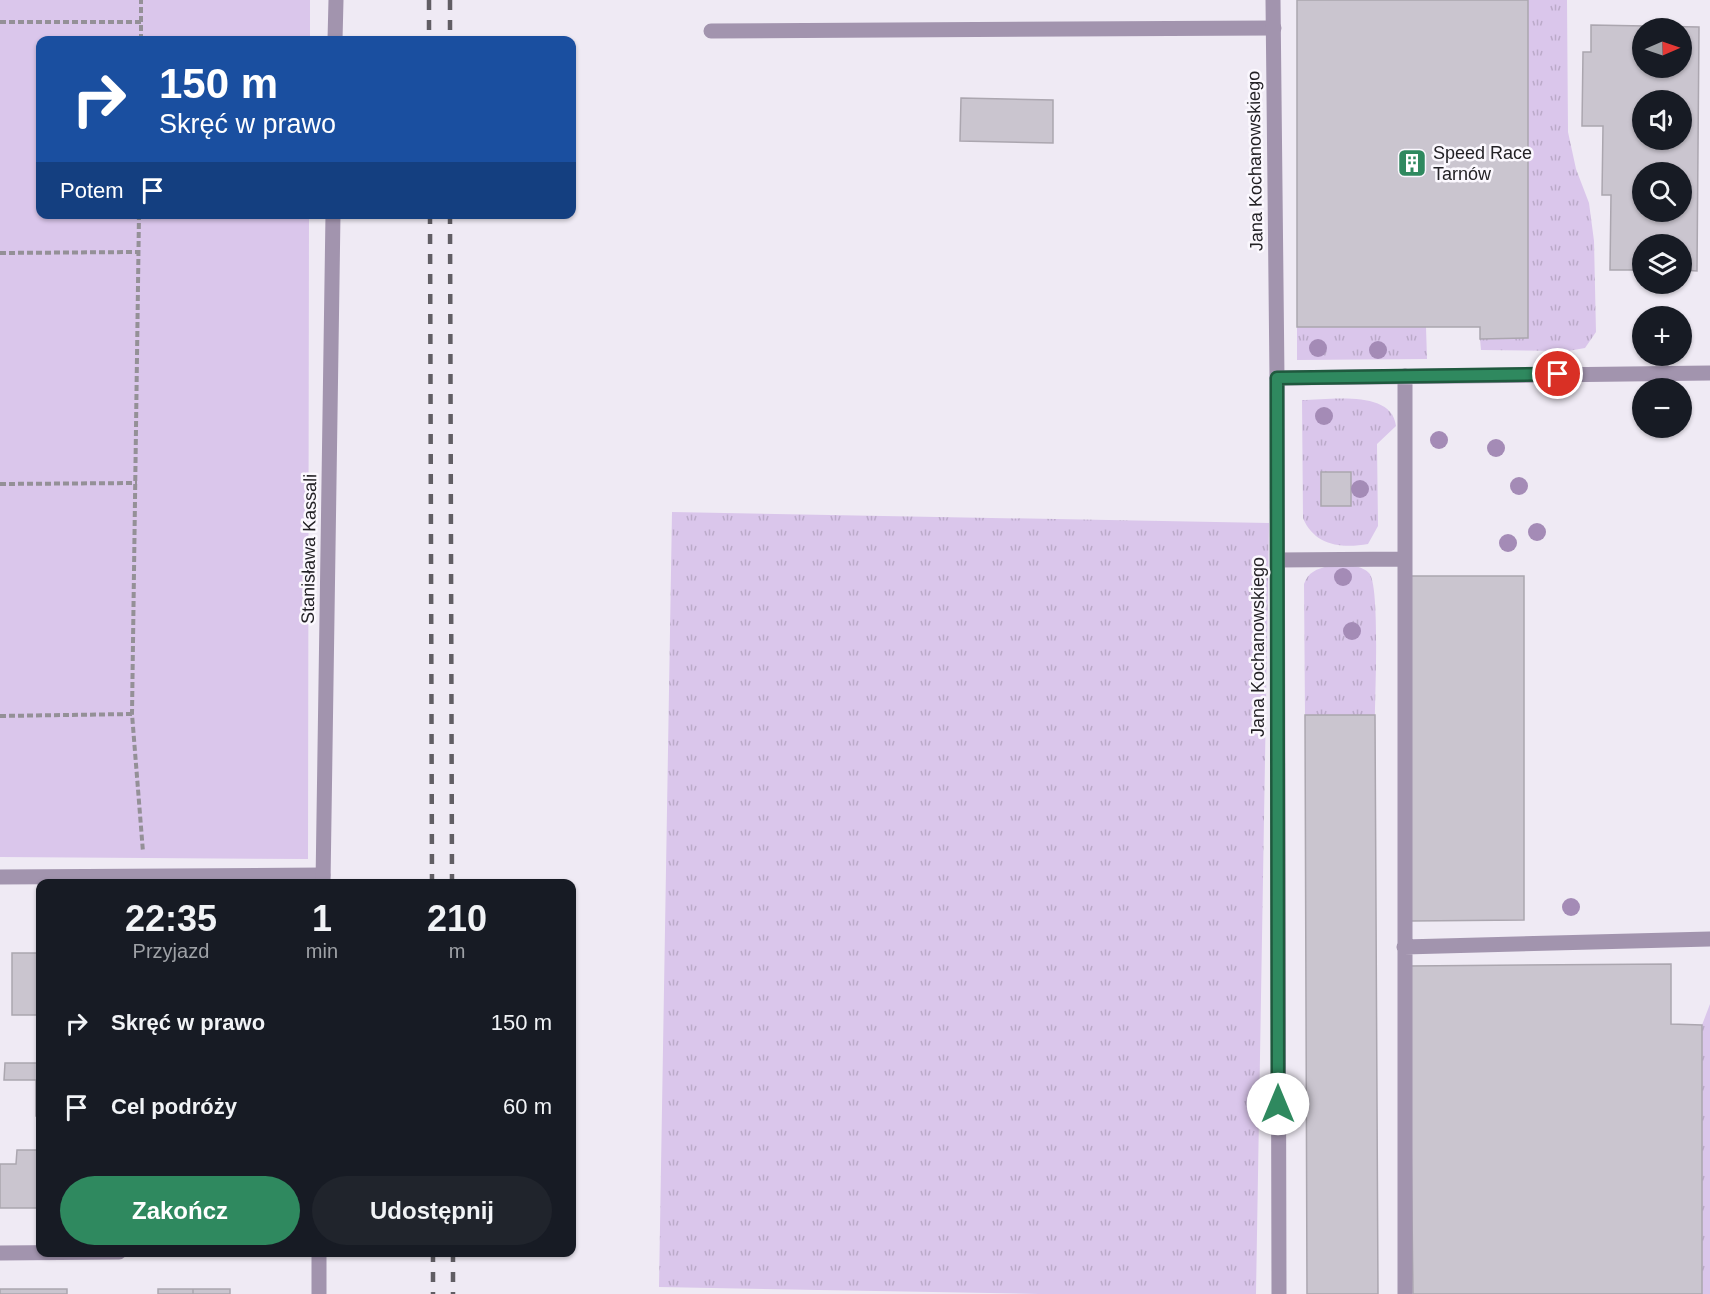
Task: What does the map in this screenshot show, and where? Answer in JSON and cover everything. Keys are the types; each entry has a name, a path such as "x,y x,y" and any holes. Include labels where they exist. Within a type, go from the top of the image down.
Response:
{"street":[{"path":"335,36 336,0"},
{"name":"Jana Kochanowskiego","path":"1274,0 1278,560 1279,1294"},
{"path":"711,31 1274,27"},
{"name":"Stanisława Kassali","path":"323,879 333,219"},
{"path":"1277,378 1710,373"},
{"path":"1405,376 1405,1294"},
{"path":"1278,560 1405,559"},
{"path":"0,877 323,879"},
{"path":"1404,947 1710,939"},
{"path":"0,1253 36,1253"},
{"path":"319,1257 319,1294"}],"path":[{"path":"141,0 141,36"},
{"path":"0,22 141,22"},
{"path":"139,219 132,714 145,877"},
{"path":"0,253 139,252"},
{"path":"0,484 137,483"},
{"path":"0,716 132,714"}],"green space":[{"path":"0,0 310,0 310,36 36,36 36,219 309,219 308,859 0,857"},
{"path":"1528,0 1567,0 1568,132 1576,169 1589,203 1594,241 1596,332 1585,348 1568,351 1481,350 1480,339 1528,338"},
{"path":"1297,327 1426,327 1427,359 1297,360"},
{"path":"1358,399 1383,406 1392,414 1396,426 1377,444 1378,526 1368,544 1348,546 1330,543 1314,534 1303,518 1302,400"},
{"path":"672,512 1269,523 1256,1294 1039,1294 659,1287"},
{"path":"1328,566 1360,568 1369,573 1372,581 1376,617 1375,715 1305,715 1304,584 1313,572"},
{"path":"1710,1004 1710,1294 1702,1294 1702,1025"}],"building":[{"name":"Speed Race Tarnów","path":"1297,0 1528,0 1528,338 1480,339 1480,327 1297,327"},
{"path":"1591,25 1632,26 1632,78 1692,78 1692,27 1699,27 1697,271 1692,271 1692,234 1632,234 1632,270 1610,270 1611,195 1602,195 1603,126 1582,126 1583,52 1591,52"},
{"path":"961,98 1053,100 1053,143 960,141"},
{"path":"1321,472 1351,472 1351,506 1321,506"},
{"path":"1411,576 1524,576 1524,920 1410,921"},
{"path":"1305,715 1375,715 1378,1294 1307,1294"},
{"path":"12,953 36,953 36,1015 12,1015"},
{"path":"1671,964 1671,1024 1702,1025 1702,1294 1413,1294 1409,966"},
{"path":"5,1063 36,1063 36,1080 4,1080"},
{"path":"17,1150 36,1150 36,1208 0,1208 0,1164 16,1164"},
{"path":"0,1289 67,1289 67,1294 0,1294"},
{"path":"158,1289 193,1289 193,1294 158,1294"},
{"path":"193,1289 230,1289 230,1294 193,1294"}],"railway":[{"path":"429,0 429,36"},
{"path":"450,0 450,36"},
{"path":"430,219 432,879"},
{"path":"450,219 452,879"},
{"path":"433,1257 433,1294"},
{"path":"453,1257 453,1294"}],"place":[{"name":"Speed Race Tarnów","path":"1412,163"}],"route":[{"path":"1278,1104 1277,378 1558,374"}]}
